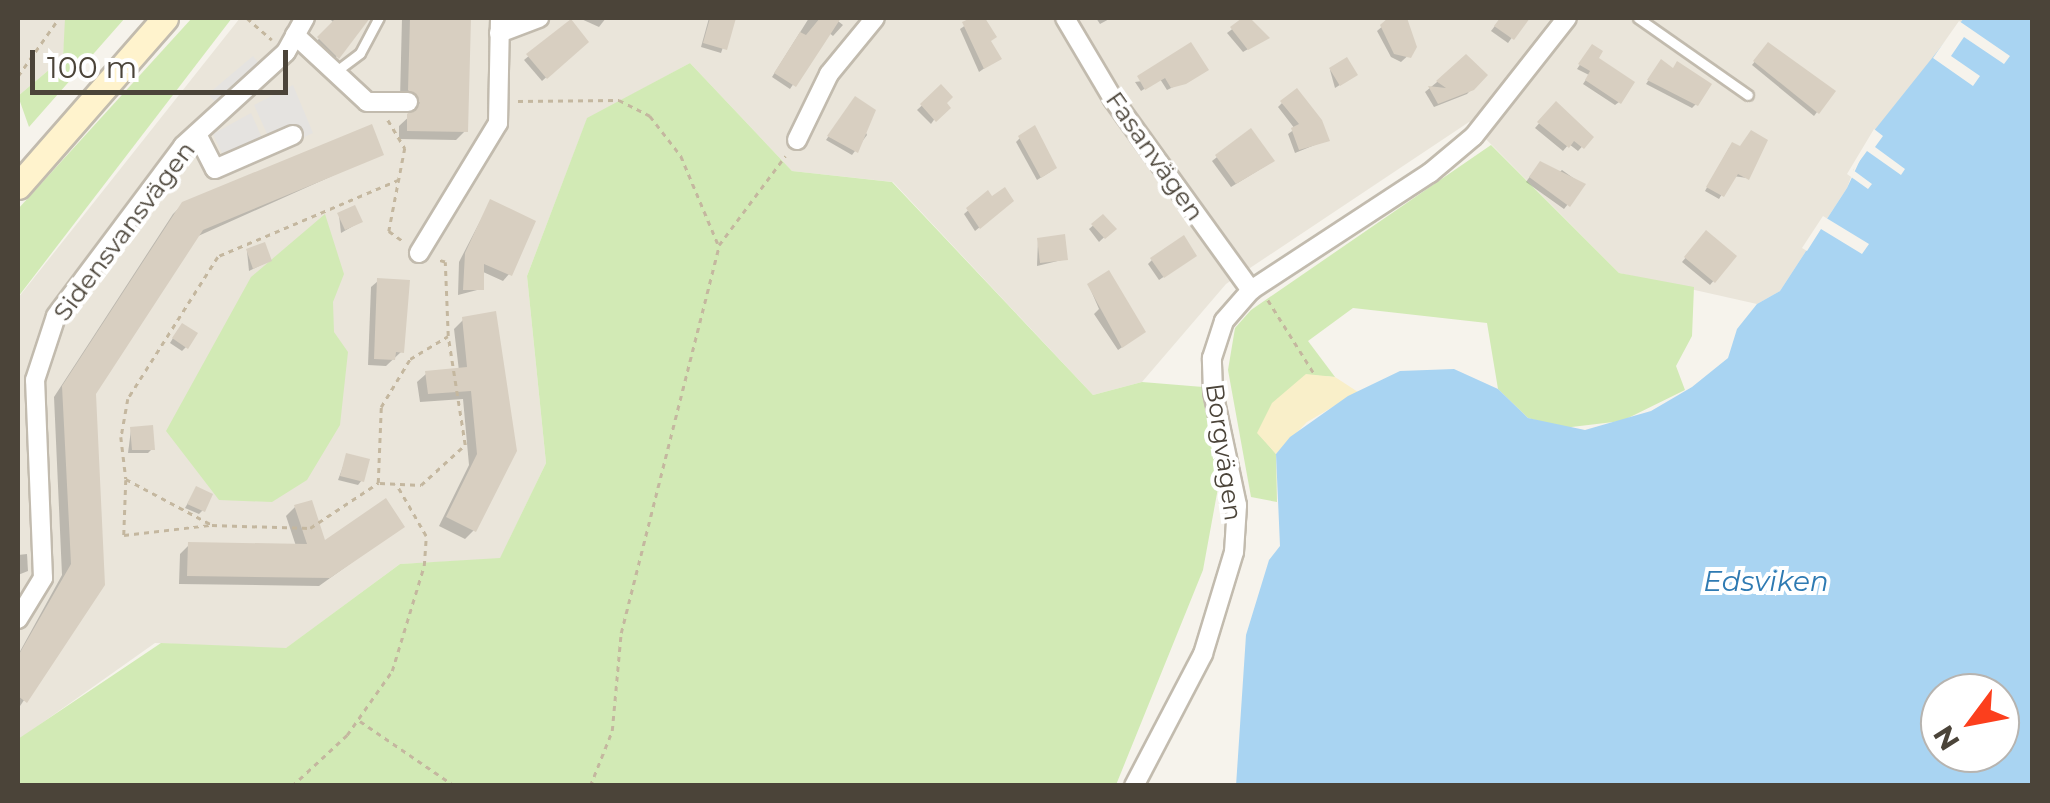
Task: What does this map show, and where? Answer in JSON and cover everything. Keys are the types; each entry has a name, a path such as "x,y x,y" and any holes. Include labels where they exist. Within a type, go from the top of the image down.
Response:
{"main road":[{"path":"18,186 165,18"}],"street":[{"name":"Sidensvansvägen","path":"18,619 43,578 35,380 56,316 197,134 295,36 305,18"},
{"path":"420,253 498,124 500,25 539,18"},
{"path":"797,140 830,74 875,18"},
{"name":"Fasanvägen","path":"1065,18 1113,99 1255,287"},
{"name":"Borgvägen","path":"1134,786 1180,705 1226,594 1237,506 1212,358 1224,321 1255,287 1430,173 1474,136 1566,18"},
{"path":"295,36 367,102 408,102"},
{"name":"Sidensvansvägen","path":"197,134 215,170 294,135"}],"lane":[{"path":"335,72 360,53 379,18"},
{"path":"1638,18 1748,95"}],"path":[{"path":"18,76 59,18"},
{"path":"499,101 619,100 650,116 681,156 718,245"},
{"path":"590,786 612,732 621,633 718,245 797,140"},
{"path":"399,180 389,232 420,253 445,262 448,336 465,445 421,485 378,483 310,528 212,525 124,535 126,479 121,436 128,399 218,257 399,180"},
{"path":"1255,287 1315,375"},
{"path":"378,483 380,407 410,359 448,336"},
{"path":"126,479 212,525"},
{"path":"292,786 359,720 392,672 424,566 426,536 396,484"},
{"path":"359,720 455,786"}],"shaded area":[{"path":"18,18 66,18 63,58 18,96"},
{"path":"240,18 1964,18 1857,161 1847,188 1780,291 1757,304 1619,273 1469,122 1226,284 1142,382 1093,395 893,182 792,171 690,63 587,119 527,276 546,463 500,559 400,564 285,649 155,643 18,740 18,298"},
{"path":"253,56 262,67 218,105 208,94"},
{"path":"293,85 313,133 300,139 294,126 268,136 254,105"},
{"path":"251,113 262,138 222,153 213,134"}],"green space":[{"path":"65,18 125,18 29,127 18,96 63,58"},
{"path":"192,18 232,18 18,297 18,209"},
{"path":"690,63 792,171 892,182 1093,395 1142,382 1203,387 1220,477 1203,570 1116,785 18,785 18,739 161,643 286,648 400,564 500,558 546,463 527,276 587,118"},
{"path":"1491,145 1619,273 1694,287 1692,336 1676,366 1685,390 1622,421 1563,428 1528,418 1498,389 1487,323 1353,308 1308,341 1335,377 1306,375 1258,433 1276,454 1277,502 1251,497 1228,370 1235,328 1251,310"},
{"path":"325,214 344,274 333,302 334,332 348,352 340,425 307,480 272,502 219,500 166,431 251,277"}],"sand":[{"path":"1306,374 1335,377 1358,392 1307,422 1276,454 1257,433 1272,403"}],"water":[{"name":"Edsviken","path":"1964,18 2032,18 2032,785 1236,786 1246,635 1269,560 1280,546 1276,454 1290,437 1348,396 1400,371 1454,369 1498,389 1528,418 1585,430 1651,411 1692,387 1728,358 1737,329 1757,304 1780,291 1847,188 1873,132"}],"pier":[{"path":"1959,21 2010,56 2004,64 1964,37 1951,56 1980,76 1973,86 1933,58"},
{"path":"1874,129 1883,136 1875,147 1905,169 1901,175 1867,151 1853,170 1872,184 1868,189 1847,174"},
{"path":"1823,216 1869,244 1862,254 1821,229 1807,251 1802,248"}],"building":[{"path":"336,18 370,18 339,59 317,37"},
{"path":"410,18 471,18 468,132 407,131 407,114 420,103 408,90"},
{"path":"710,18 736,18 727,50 703,43"},
{"path":"820,18 841,18 796,87 774,73 800,32 806,35"},
{"path":"985,18 997,37 991,41 1002,59 984,69 962,22"},
{"path":"1242,18 1250,18 1270,38 1248,50 1230,27"},
{"path":"1388,18 1407,18 1417,47 1411,58 1394,54 1380,25"},
{"path":"1500,18 1530,18 1514,40 1494,26"},
{"path":"571,19 589,42 547,79 526,54"},
{"path":"1191,42 1209,70 1186,84 1171,88 1165,78 1145,90 1137,76"},
{"path":"1768,42 1836,91 1819,114 1753,61"},
{"path":"1592,44 1603,51 1599,58 1635,82 1621,104 1585,80 1590,71 1578,64"},
{"path":"1466,54 1488,75 1474,90 1438,104 1428,86 1446,88 1436,81"},
{"path":"1347,57 1358,75 1340,86 1329,68"},
{"path":"1661,59 1673,68 1677,61 1712,84 1698,106 1647,80"},
{"path":"941,84 953,97 947,103 951,108 936,122 920,104"},
{"path":"1297,88 1322,120 1330,141 1299,150 1291,128 1299,124 1280,101"},
{"path":"855,96 876,110 858,153 827,136"},
{"path":"1556,101 1594,137 1584,149 1574,141 1569,148 1537,122"},
{"path":"372,124 384,155 203,230 96,394 105,585 27,703 18,696 18,656 71,564 62,386 182,202"},
{"path":"1035,125 1057,168 1041,178 1018,136"},
{"path":"1251,128 1275,161 1236,184 1215,155"},
{"path":"1751,130 1768,140 1749,180 1738,174 1724,197 1706,187 1732,142 1740,146"},
{"path":"1540,161 1586,184 1570,207 1529,177"},
{"path":"1005,187 1014,201 980,229 966,208 988,190 992,196"},
{"path":"490,199 536,221 512,276 484,264 484,290 463,290 465,253"},
{"path":"355,205 363,222 345,230 337,213"},
{"path":"1103,214 1117,229 1105,239 1091,224"},
{"path":"1706,230 1737,256 1715,283 1684,257"},
{"path":"1065,234 1068,260 1040,263 1037,238"},
{"path":"1184,235 1197,256 1164,278 1150,258"},
{"path":"265,242 272,261 253,269 246,249"},
{"path":"1109,270 1146,332 1122,348 1087,284"},
{"path":"377,278 410,280 404,353 396,352 395,360 374,359"},
{"path":"496,311 517,451 476,532 446,517 477,454 471,391 428,394 425,371 467,367 462,317"},
{"path":"182,323 198,333 188,349 172,338"},
{"path":"153,425 155,450 132,450 130,427"},
{"path":"346,453 370,459 364,482 340,476"},
{"path":"196,486 213,494 205,512 187,504"},
{"path":"386,498 405,527 330,578 187,576 188,542 307,544 294,505 312,500 325,540"}]}
